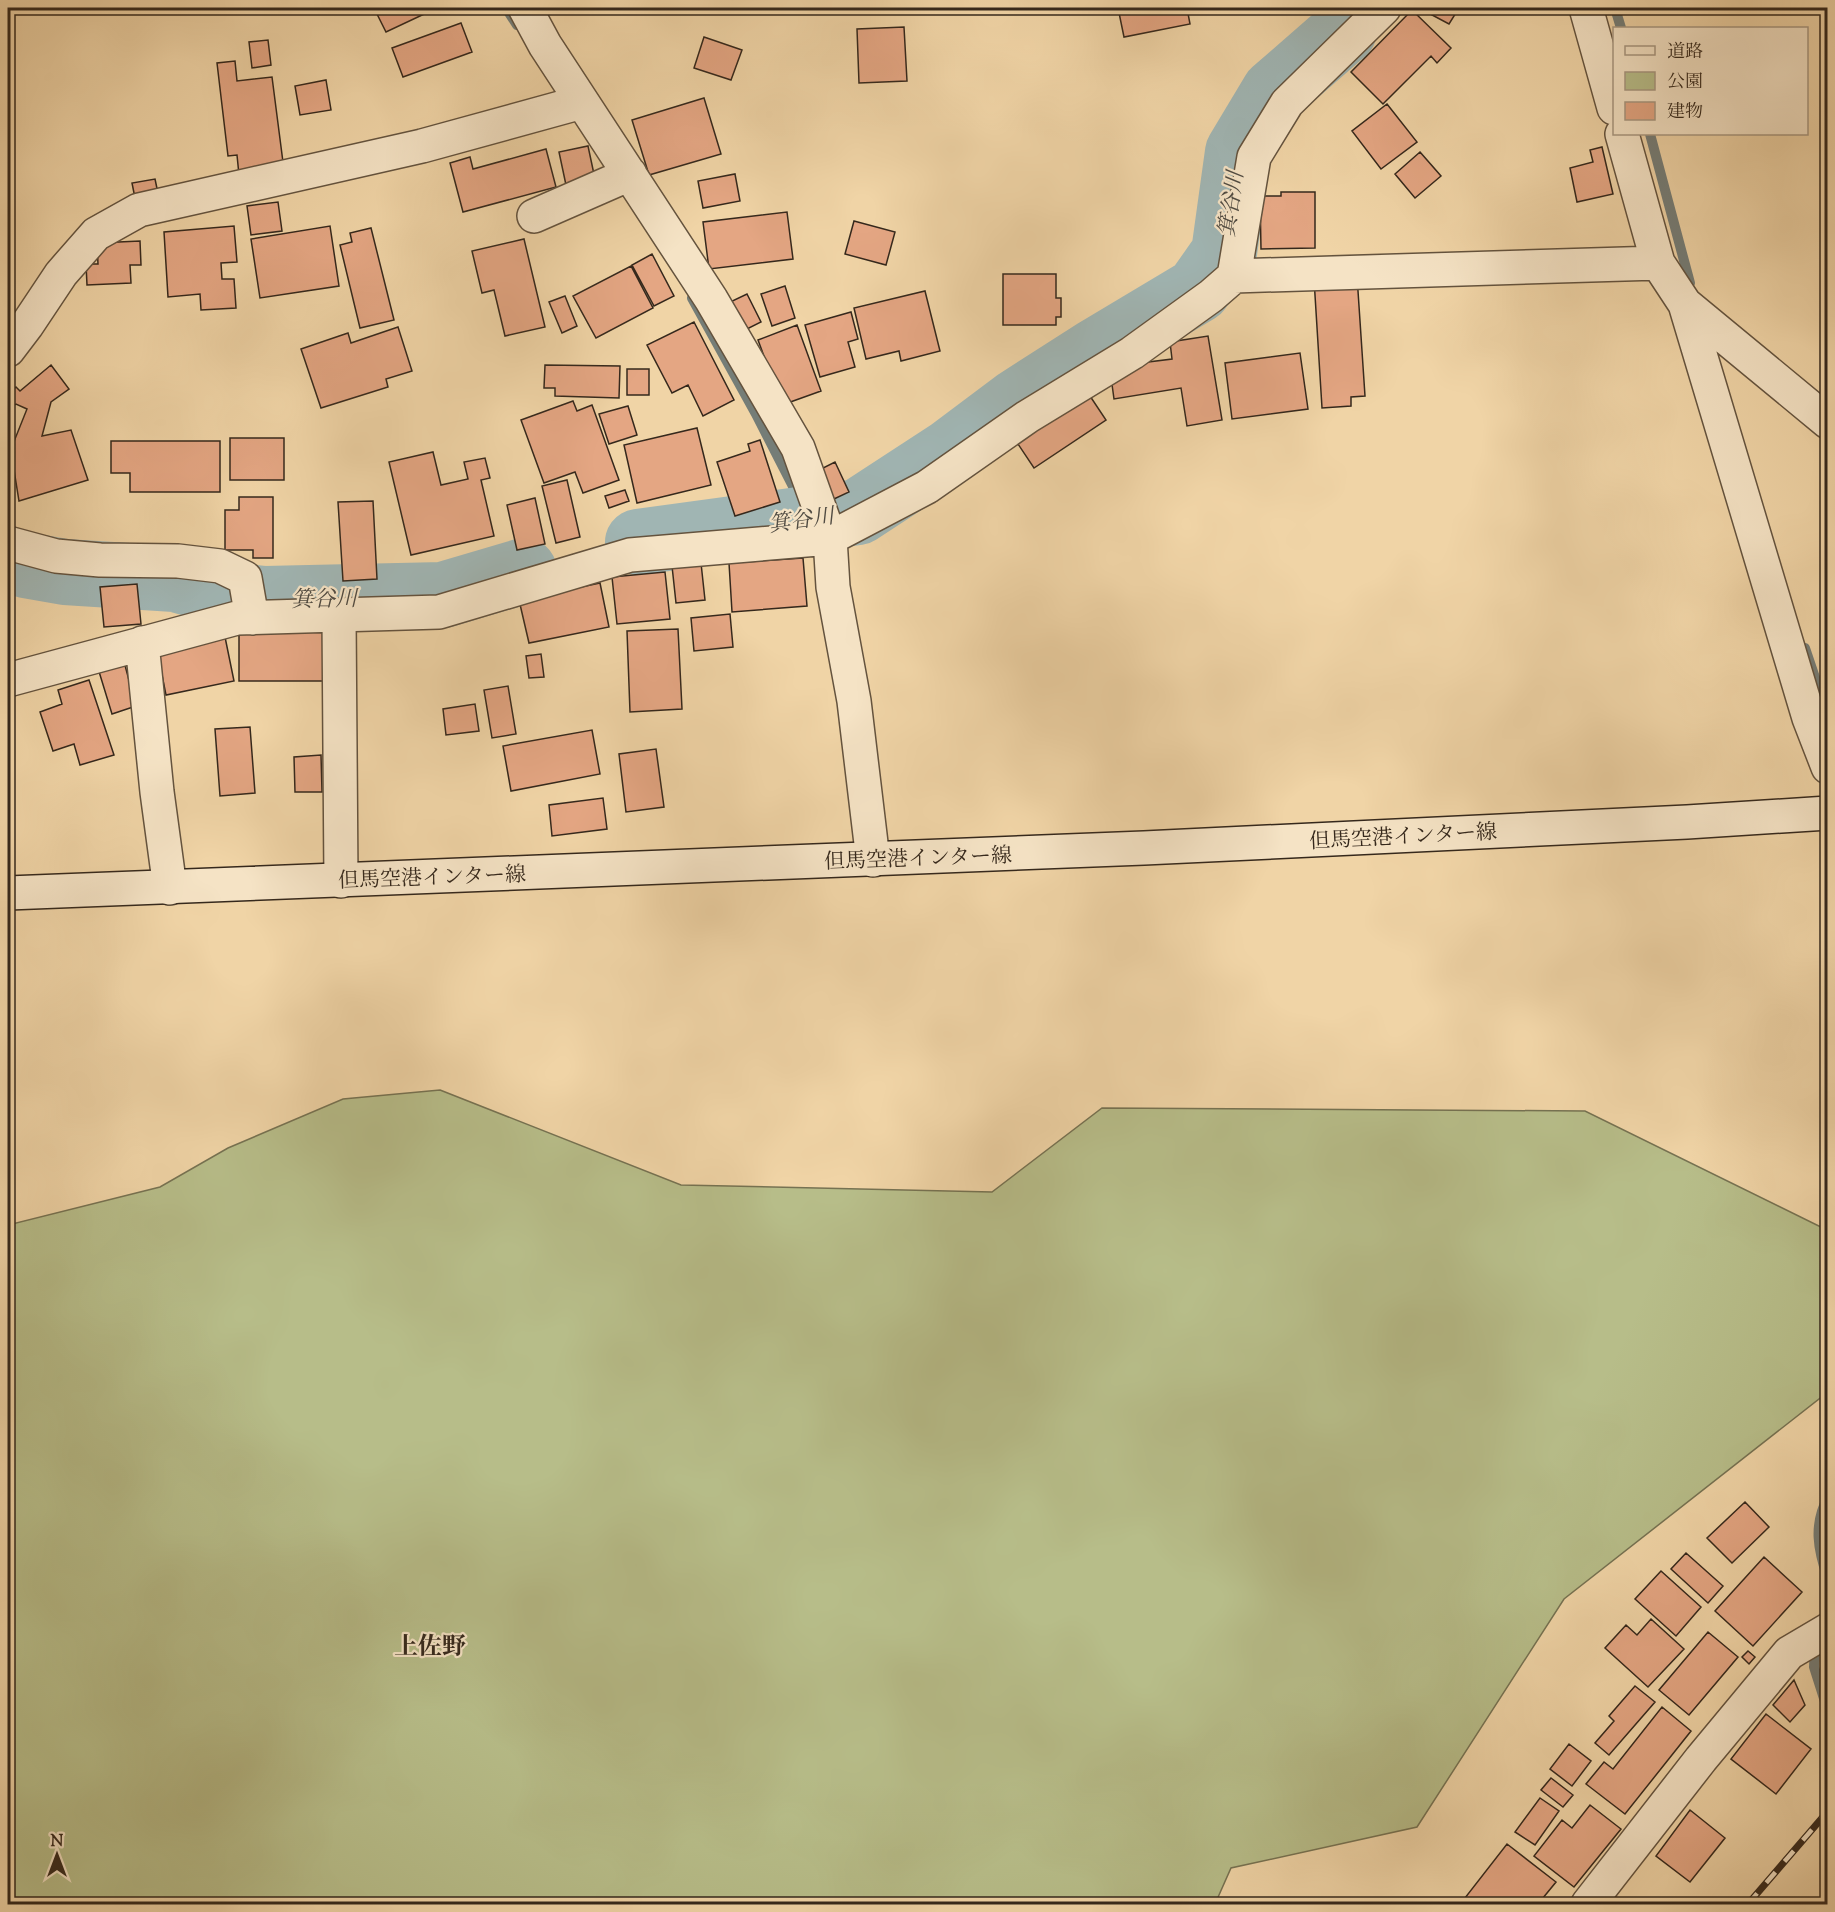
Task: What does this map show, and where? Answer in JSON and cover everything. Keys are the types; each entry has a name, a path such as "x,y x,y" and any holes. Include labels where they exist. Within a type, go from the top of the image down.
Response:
{"street":[{"path":"525,8 545,45 711,299 798,448 830,538 833,587 854,701 873,860"},
{"path":"1234,276 1254,157 1287,103 1384,8"},
{"path":"1586,8 1613,104"},
{"path":"8,350 61,274 96,234 140,210 422,146 582,102"},
{"path":"1622,135 1658,263 1685,304 1809,718 1827,767"},
{"path":"534,216 630,174"},
{"path":"8,680 237,618 439,612 630,555 830,538 927,487 1027,417 1132,353 1211,296 1234,276 1658,263"},
{"path":"1685,304 1827,422"},
{"path":"8,543 56,556 100,560 178,561 220,566 245,578 252,618"},
{"path":"339,616 341,881"},
{"path":"142,643 157,792 170,888"},
{"name":"但馬空港インター線","path":"8,893 873,860 1676,823 1827,813"},
{"path":"1588,1905 1701,1759 1789,1653 1827,1630"}],"green space":[{"path":"440,1090 681,1185 992,1192 1102,1108 1585,1111 1827,1230 1827,1383 1824,1395 1564,1599 1417,1827 1231,1868 1215,1904 8,1904 8,1225 160,1187 228,1148 343,1099"}],"building":[{"path":"374,8 437,8 386,32"},
{"path":"1118,8 1187,8 1190,24 1124,37"},
{"path":"1419,8 1459,8 1449,24"},
{"path":"1412,10 1451,48 1437,63 1431,56 1383,104 1351,72"},
{"path":"461,23 472,52 403,77 392,48"},
{"path":"904,27 907,81 859,83 857,29"},
{"path":"704,37 742,50 731,80 694,68"},
{"path":"268,40 271,65 252,68 249,42"},
{"path":"235,61 237,81 272,77 284,170 239,175 237,155 228,156 217,63"},
{"path":"326,80 331,110 300,115 295,86"},
{"path":"704,98 721,154 649,175 632,120"},
{"path":"1387,104 1417,142 1381,169 1352,131"},
{"path":"588,146 595,179 566,185 559,152"},
{"path":"1602,147 1613,194 1577,202 1570,168 1593,162 1590,150"},
{"path":"546,149 556,187 463,212 450,163 470,157 473,169"},
{"path":"1420,152 1441,176 1415,198 1395,174"},
{"path":"735,174 740,201 703,208 698,181"},
{"path":"155,179 159,198 136,203 132,183"},
{"path":"1281,192 1315,192 1315,248 1261,249 1260,196 1281,196"},
{"path":"278,202 282,231 251,235 247,206"},
{"path":"787,212 793,259 709,269 703,222"},
{"path":"854,221 895,232 886,265 845,254"},
{"path":"234,226 237,262 221,263 222,279 234,279 236,308 201,310 200,294 168,297 164,232"},
{"path":"330,226 339,286 260,298 251,239"},
{"path":"371,228 394,320 360,328 340,245 352,242 350,233"},
{"path":"524,239 545,327 505,336 494,290 482,293 472,251"},
{"path":"140,241 141,265 130,265 131,283 87,285 86,264 98,264 97,243"},
{"path":"652,254 674,296 654,306 632,265"},
{"path":"631,266 653,308 596,338 573,296"},
{"path":"1003,274 1056,274 1056,298 1061,298 1061,317 1056,317 1056,325 1003,325"},
{"path":"1357,276 1365,396 1351,397 1351,406 1322,408 1314,279"},
{"path":"785,286 795,318 772,326 761,294"},
{"path":"925,291 940,351 901,361 899,351 866,359 854,308"},
{"path":"747,294 761,322 743,331 728,303"},
{"path":"565,296 577,326 562,333 549,302"},
{"path":"851,312 858,339 848,342 855,367 820,377 805,325"},
{"path":"694,322 734,400 703,416 688,385 672,393 647,345"},
{"path":"797,325 821,391 782,405 758,340"},
{"path":"398,327 412,371 386,379 388,387 321,408 301,349 348,333 351,343"},
{"path":"1208,336 1222,420 1187,426 1181,388 1114,399 1111,377 1132,364 1172,359 1170,342"},
{"path":"1300,353 1308,409 1232,419 1225,363"},
{"path":"51,365 69,389 51,402 42,436 71,430 88,480 19,501 10,445 13,444 27,409 16,404 8,410 8,394 16,387 20,391"},
{"path":"545,365 620,366 619,398 555,396 555,388 544,388"},
{"path":"627,369 649,369 649,395 627,395"},
{"path":"1086,390 1106,420 1034,468 1014,438"},
{"path":"573,401 577,411 592,405 619,480 583,493 575,472 544,483 521,420"},
{"path":"628,406 637,435 609,444 599,414"},
{"path":"697,428 711,485 637,503 624,445"},
{"path":"230,438 284,438 284,480 230,480"},
{"path":"760,440 780,502 735,516 717,462 750,451 748,444"},
{"path":"111,441 220,441 220,492 130,492 130,473 111,473"},
{"path":"433,452 441,485 468,479 464,462 485,458 490,478 481,480 494,536 411,555 389,462"},
{"path":"835,462 849,492 834,499 819,470"},
{"path":"567,480 580,537 556,543 542,486"},
{"path":"625,490 629,501 609,508 605,496"},
{"path":"239,497 273,497 273,558 253,558 253,550 225,550 225,510 239,510"},
{"path":"535,498 545,544 517,550 507,505"},
{"path":"373,501 377,579 343,581 338,502"},
{"path":"803,558 807,606 732,612 729,563"},
{"path":"701,563 705,600 676,603 672,566"},
{"path":"665,572 670,619 617,624 612,577"},
{"path":"8,576 10,667 8,668"},
{"path":"600,583 609,627 529,643 519,600"},
{"path":"137,584 141,624 104,627 100,587"},
{"path":"730,614 733,647 694,651 691,618"},
{"path":"678,629 682,709 630,712 627,631"},
{"path":"239,630 324,630 324,681 239,681"},
{"path":"225,637 234,681 166,695 157,650"},
{"path":"541,654 544,677 529,678 526,656"},
{"path":"123,658 136,706 112,714 97,665"},
{"path":"89,680 114,755 80,765 74,744 53,751 40,712 62,704 58,690"},
{"path":"508,686 516,734 492,738 484,690"},
{"path":"475,704 479,731 446,735 443,709"},
{"path":"250,727 255,793 220,796 215,729"},
{"path":"592,730 600,774 511,791 503,746"},
{"path":"656,749 664,807 626,812 619,754"},
{"path":"321,755 322,792 295,792 294,757"},
{"path":"603,798 607,829 552,836 549,805"},
{"path":"1745,1502 1769,1527 1732,1563 1707,1538"},
{"path":"1686,1553 1723,1586 1708,1603 1671,1569"},
{"path":"1764,1557 1802,1592 1753,1646 1715,1611"},
{"path":"1661,1571 1701,1607 1676,1636 1635,1599"},
{"path":"1651,1619 1684,1649 1648,1687 1605,1648 1626,1625 1637,1635"},
{"path":"1708,1632 1738,1657 1689,1715 1659,1690"},
{"path":"1748,1651 1755,1657 1749,1664 1742,1657"},
{"path":"1828,1654 1828,1675 1821,1657"},
{"path":"1794,1680 1805,1705 1790,1722 1773,1705"},
{"path":"1635,1686 1655,1702 1609,1755 1595,1743 1614,1721 1609,1716"},
{"path":"1662,1707 1691,1731 1625,1814 1586,1784 1604,1762 1613,1769"},
{"path":"1766,1714 1811,1749 1776,1794 1731,1759"},
{"path":"1569,1744 1591,1761 1572,1786 1550,1769"},
{"path":"1551,1778 1573,1795 1563,1807 1541,1790"},
{"path":"1540,1798 1559,1811 1535,1845 1515,1832"},
{"path":"1590,1805 1621,1829 1574,1887 1534,1856 1562,1820 1572,1828"},
{"path":"1690,1810 1725,1838 1690,1882 1656,1856"},
{"path":"1507,1844 1556,1882 1538,1904 1461,1903"}],"waterway":[{"path":"506,8 517,25"},
{"path":"1615,8 1621,27"},
{"name":"箕谷川","path":"638,542 858,512 950,452 1018,401 1198,290 1224,253 1238,152 1274,92 1344,31"},
{"path":"1650,135 1690,283"},
{"path":"692,298 756,414 802,504"},
{"name":"箕谷川","path":"8,559 25,565 65,572 175,579 236,596 265,599 443,595 524,571"},
{"path":"1805,648 1828,716"},
{"path":"1828,1497 1823,1507 1819,1528 1820,1548 1828,1579"},
{"path":"1815,1645 1814,1667 1828,1711"}],"railway":[{"path":"1748,1904 1828,1811"}],"district":[{"name":"上佐野","path":"430,1646"}]}
